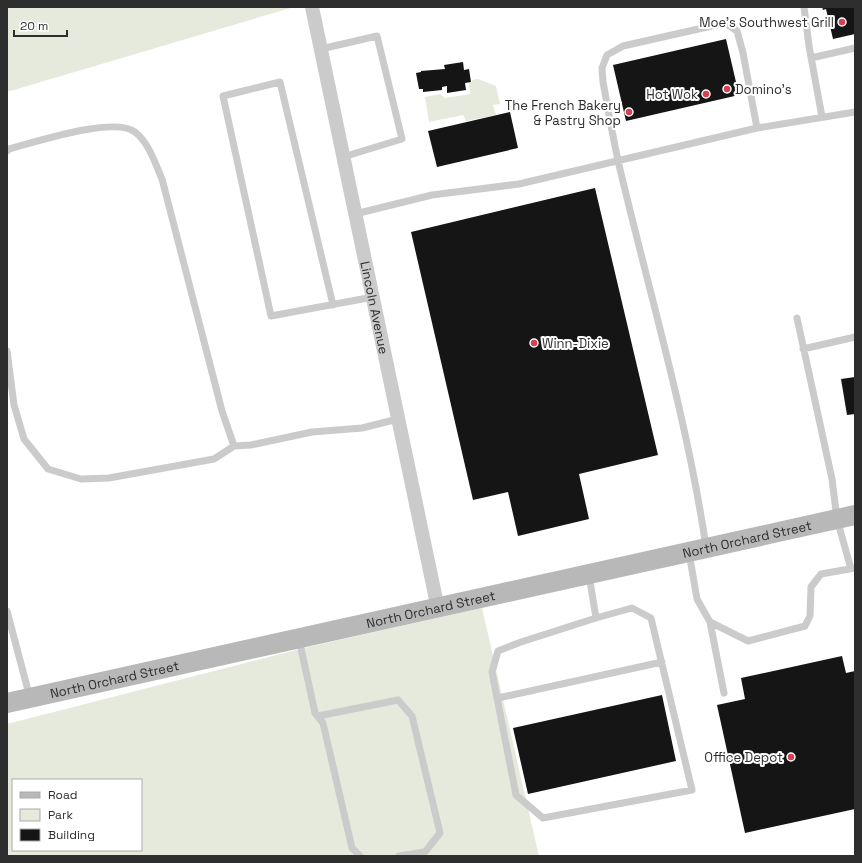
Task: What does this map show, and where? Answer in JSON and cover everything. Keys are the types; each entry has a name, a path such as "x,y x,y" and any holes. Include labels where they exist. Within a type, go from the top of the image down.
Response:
{"street":[{"name":"Lincoln Avenue","path":"312,7 438,609"},
{"name":"North Orchard Street","path":"7,703 438,609 846,517"}],"lane":[{"path":"804,7 811,58 822,117"},
{"path":"724,693 710,622 697,599 699,498 653,300 618,160 603,82 602,68 607,55 623,46 725,23 736,31 743,53 757,128"},
{"path":"321,49 377,36 402,139 343,157"},
{"path":"811,58 855,48"},
{"path":"333,305 280,82 223,96 271,316 333,305 373,297"},
{"path":"355,214 432,195 519,184 757,128 855,112"},
{"path":"7,151 9,149 92,128 119,127 134,131 145,143 162,179 222,411 234,446"},
{"path":"710,622 748,641 805,626 810,616 811,587 821,574 853,568 846,517 832,479 797,318"},
{"path":"803,349 855,337"},
{"path":"7,351 14,405 24,439 48,469 81,479 109,478 214,459 234,446 251,446 312,432 362,428 398,419"},
{"path":"589,575 596,618"},
{"path":"632,608 651,618 692,790 543,818 516,795 492,672 498,651 596,618 632,608"},
{"path":"7,611 30,698"},
{"path":"299,639 315,713 323,723 352,848 360,856"},
{"path":"7,644 15,642"},
{"path":"498,698 662,662"},
{"path":"318,716 398,700 412,716 440,833 425,852 399,856"}],"green space":[{"path":"7,7 294,7 7,92"},
{"path":"478,79 496,86 500,104 493,105 496,115 466,121 463,115 429,122 425,97 440,94 445,98 470,94 469,83 472,82 472,80"},
{"path":"482,608 539,856 7,856 7,724 308,647"}],"building":[{"name":"Moe's Southwest Grill","path":"822,7 855,7 855,34 833,39 826,9 823,10"},
{"path":"726,39 739,95 626,121 613,65"},
{"path":"463,62 464,70 469,69 471,82 465,83 466,90 447,93 447,86 442,87 442,90 423,92 423,89 419,89 416,73 421,71 445,69 444,65"},
{"path":"510,112 518,148 437,167 428,131"},
{"name":"Winn-Dixie","path":"595,188 658,455 579,474 589,519 518,536 508,492 473,500 411,232"},
{"path":"855,377 855,414 847,415 841,379"},
{"name":"Office Depot","path":"842,656 846,673 855,671 855,809 745,833 717,705 745,699 741,678"},
{"path":"662,695 676,761 528,794 513,728"}],"place":[{"name":"Moe's Southwest Grill","path":"842,22"},
{"name":"Domino's","path":"727,89"},
{"name":"Hot Wok","path":"706,94"},
{"name":"The French Bakery & Pastry Shop","path":"629,112"},
{"name":"Winn-Dixie","path":"534,343"},
{"name":"Office Depot","path":"791,757"}]}
